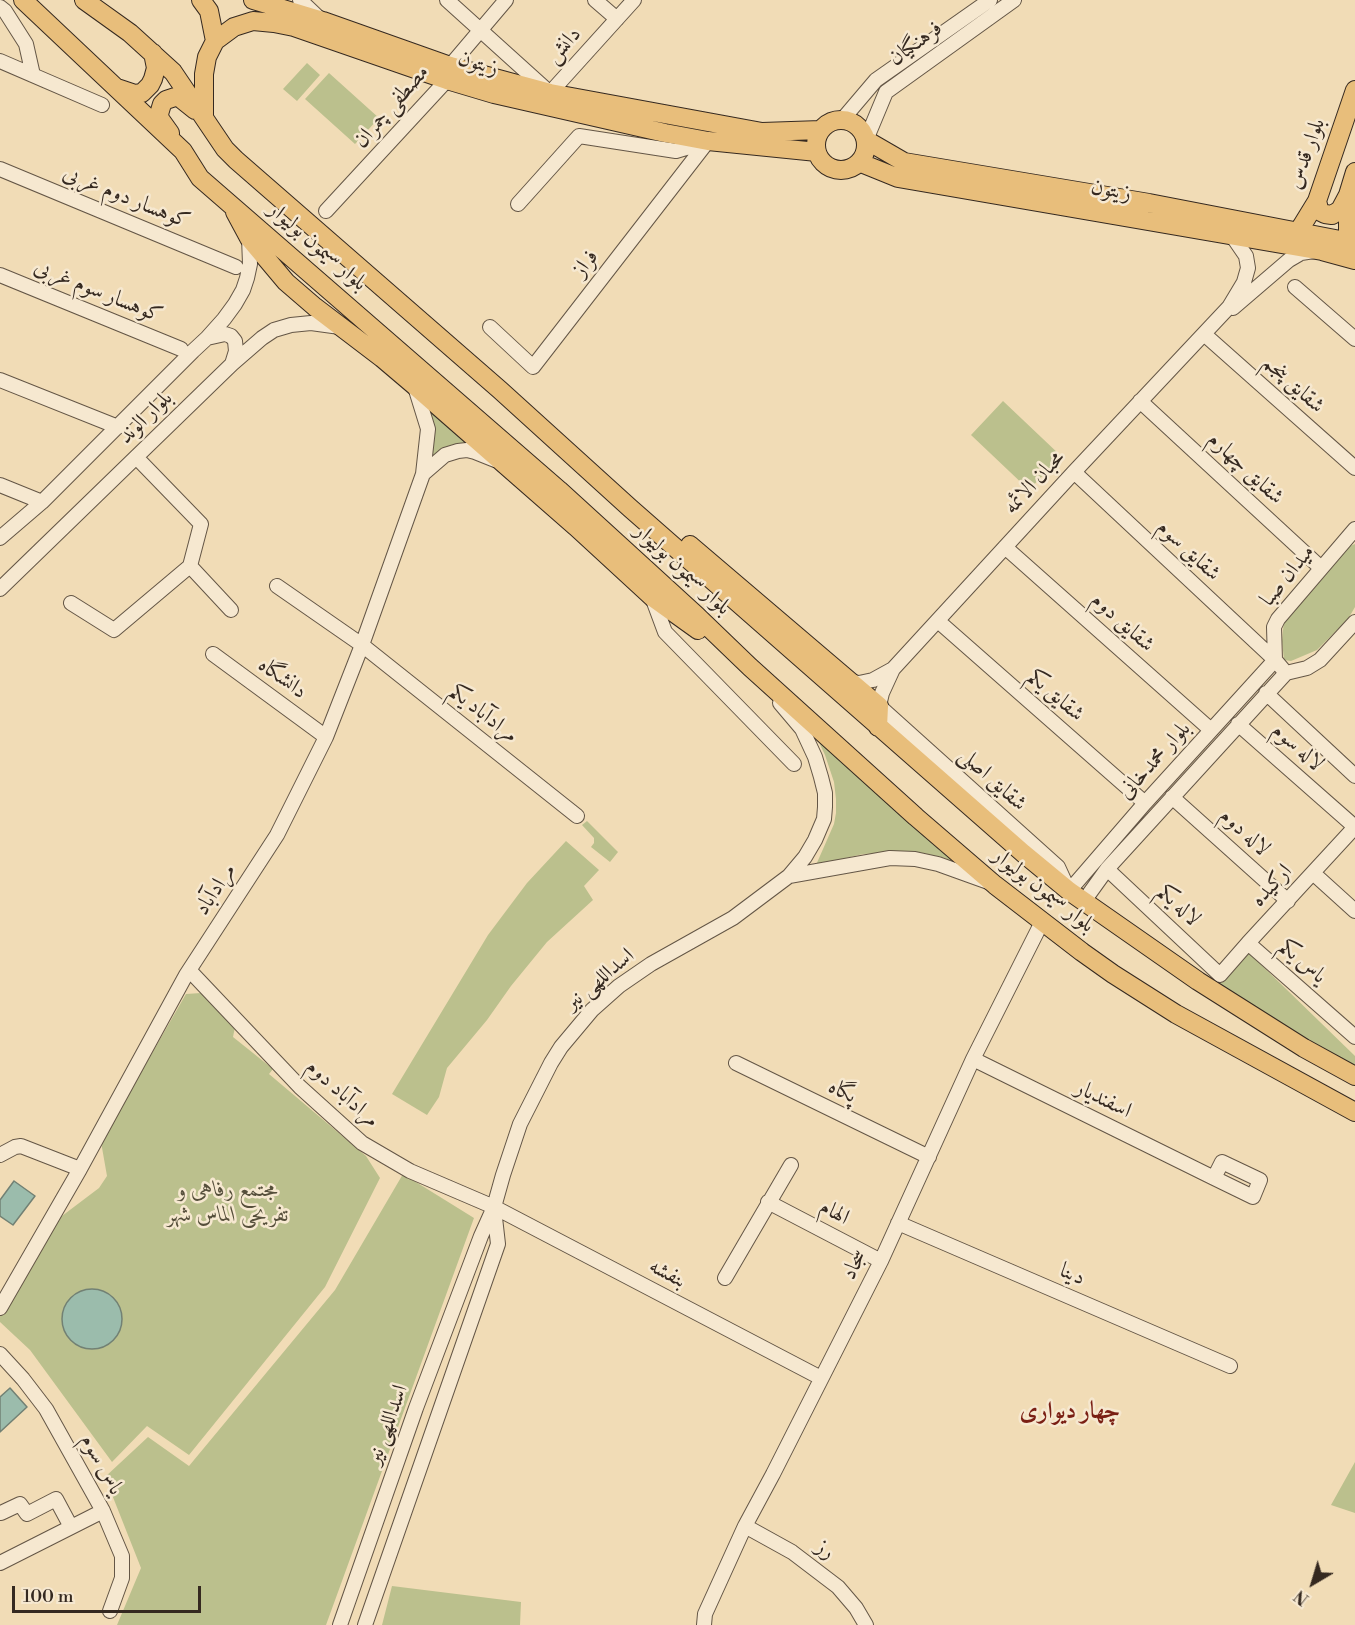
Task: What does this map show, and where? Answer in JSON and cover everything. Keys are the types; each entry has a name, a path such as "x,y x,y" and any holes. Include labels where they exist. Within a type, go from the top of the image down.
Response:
{"main road":[{"name":"بلوار سیمون بولیوار","path":"23,0 183,152 200,178 559,490 750,667 995,885 1105,969 1176,1014 1355,1112"},
{"name":"بلوار سیمون بولیوار","path":"84,0 130,33 173,72 225,149 236,160 500,390 630,508 1023,853 1076,896 1198,981 1304,1048 1355,1076"},
{"path":"201,0 209,11 215,41 207,57 204,74 204,118"},
{"name":"زیتون","path":"253,0 322,21 494,94 708,141 817,152"},
{"name":"زیتون","path":"215,41 234,27 253,21 274,23 448,73 550,93 762,132 821,130"},
{"path":"115,87 135,94 142,93 150,85 156,68 153,53"},
{"name":"بلوار قدس","path":"1298,232 1317,201 1355,90"},
{"path":"183,152 160,118 162,104 170,98 180,98 204,118"},
{"path":"842,120 850,121 858,126 863,132 867,148 861,163 847,170 832,169 820,159 816,144 817,136 827,124 842,120"},
{"name":"زیتون","path":"866,140 904,162 1149,203 1298,232 1350,250"},
{"name":"زیتون","path":"861,163 898,178 1322,251 1350,250"},
{"path":"1350,250 1351,203 1355,172"},
{"path":"1317,201 1321,212 1332,215 1351,203"},
{"path":"230,203 249,238 286,282 415,386 652,597 750,667"},
{"path":"1145,221 1149,203"},
{"path":"630,508 688,543 879,706 878,727"}],"street":[{"path":"300,0 322,21"},
{"path":"447,0 550,93"},
{"name":"مصطفی چمران","path":"326,211 448,73 479,30 506,0"},
{"path":"595,0 617,19"},
{"name":"دانش","path":"550,93 634,0"},
{"name":"فرهنگیان","path":"842,120 876,80 990,0"},
{"name":"فرهنگیان","path":"866,140 886,92 1014,0"},
{"path":"0,7 26,44 33,75"},
{"path":"0,61 102,105"},
{"path":"518,204 579,136 676,151 708,141"},
{"name":"فراز","path":"490,327 533,367 708,141"},
{"name":"کوهسار دوم غربی","path":"0,169 236,267"},
{"path":"1207,330 1228,307 1247,275 1246,256 1231,236"},
{"name":"بلوار الوند","path":"0,538 42,502 207,338 230,312 243,290 250,264 249,238"},
{"path":"1207,330 1288,260 1311,251 1322,251"},
{"name":"کوهسار سوم غربی","path":"0,275 181,349"},
{"path":"1295,286 1355,339"},
{"name":"بلوار الوند","path":"0,589 232,364 262,338 274,330 291,325 311,323 343,328"},
{"name":"محبان الائمه","path":"849,681 873,681 893,669 1207,330"},
{"name":"شقایق پنجم","path":"1207,330 1355,468"},
{"path":"207,338 225,334 231,336 235,341 236,351 232,364"},
{"path":"0,380 118,427"},
{"name":"مرادآباد","path":"0,1308 81,1169 190,971 277,835 326,737 362,645 423,474 428,429 415,386"},
{"name":"شقایق چهارم","path":"1140,401 1321,568"},
{"path":"423,474 445,454 458,451 476,452 503,463"},
{"path":"71,603 114,630 190,566 201,524 136,457"},
{"name":"شقایق سوم","path":"1074,472 1275,660"},
{"path":"0,485 42,502"},
{"name":"میدان صبا","path":"1275,660 1274,627 1278,619 1355,529"},
{"name":"شقایق دوم","path":"1005,547 1211,730"},
{"path":"190,566 231,610"},
{"name":"مرادآباد یکم","path":"277,586 362,645 577,816"},
{"path":"652,597 665,632 794,764"},
{"name":"شقایق یکم","path":"938,621 1145,803"},
{"path":"1275,660 1286,673 1307,668 1320,660 1352,632"},
{"name":"دانشگاه","path":"213,654 326,737"},
{"name":"بلوار محمدخانی","path":"1076,896 1145,803 1275,660"},
{"name":"اسداللهی نیر","path":"340,1625 416,1408 494,1207 520,1124 550,1064 576,1027 592,1010 634,975 733,918 789,876 805,857 824,819 825,793 815,757 802,729 750,667"},
{"name":"محبان الائمه","path":"879,706 893,669"},
{"name":"بلوار محمدخانی","path":"1076,896 1107,869 1286,673"},
{"path":"1266,693 1355,776"},
{"name":"شقایق اصلی","path":"879,706 1058,867 1076,896"},
{"name":"لاله سوم","path":"1238,724 1355,827"},
{"name":"لاله دوم","path":"1172,796 1288,901"},
{"name":"ارکیده","path":"1220,975 1355,827"},
{"name":"اسداللهی نیر","path":"789,876 890,858 915,859 938,864 995,885"},
{"name":"لاله یکم","path":"1107,869 1220,975"},
{"path":"1313,873 1355,911"},
{"name":"سجاد","path":"704,1625 705,1614 745,1526 881,1261 973,1059 1042,922"},
{"name":"یاس یکم","path":"1248,943 1355,1037"},
{"name":"مرادآباد دوم","path":"190,971 300,1087 362,1143 410,1171 494,1207"},
{"name":"اسفندیار","path":"973,1059 1214,1178"},
{"name":"پگاه","path":"736,1063 929,1157"},
{"path":"0,1155 21,1146 81,1169"},
{"path":"725,1278 791,1165"},
{"name":"الهام","path":"768,1202 881,1261"},
{"name":"اسداللهی نیر","path":"365,1625 498,1244 494,1207"},
{"name":"بنفشه","path":"494,1207 821,1378"},
{"name":"دینا","path":"898,1223 1230,1365"},
{"name":"یاس سوم","path":"0,1354 46,1409 103,1511 122,1556 122,1578 110,1611"},
{"path":"2,1513 20,1504 27,1514 56,1499 71,1527"},
{"path":"0,1563 103,1511"},
{"name":"رز","path":"745,1526 792,1552 838,1587 856,1608 866,1625"}],"green space":[{"path":"307,63 320,75 297,101 283,89"},
{"path":"329,73 379,118 355,144 305,99"},
{"path":"1003,401 1061,456 1029,490 971,435"},
{"path":"428,406 476,446 447,447 430,458"},
{"path":"1355,544 1355,607 1348,619 1317,650 1291,661 1284,660 1282,641 1284,620 1350,546"},
{"path":"814,732 966,869 945,858 904,852 863,854 816,865 834,824 836,799 834,782"},
{"path":"587,821 618,852 610,862 591,847 594,838 582,825"},
{"path":"566,841 599,870 584,886 593,900 547,942 447,1068 439,1097 427,1115 392,1094 488,935 527,883"},
{"path":"1247,951 1355,1056 1355,1065 1256,1012 1216,987"},
{"name":"مجتمع رفاهی و تفریحی الماس شهر","path":"201,993 235,1027 233,1037 273,1069 269,1074 366,1156 380,1178 325,1287 189,1455 147,1426 112,1462 30,1350 0,1322 0,1307 54,1222 99,1188 107,1176 101,1142 186,994"},
{"path":"403,1174 474,1218 326,1625 117,1625 141,1568 105,1477 148,1437 189,1466 335,1290"},
{"path":"1355,1462 1355,1513 1331,1505"},
{"path":"392,1586 521,1602 520,1625 382,1625"}],"shaded area":[{"path":"14,1181 35,1196 13,1225 0,1216 0,1200"},
{"path":"92,1289 109,1294 117,1302 122,1319 117,1336 109,1344 92,1349 75,1344 67,1336 62,1319 67,1302 75,1294"},
{"path":"10,1388 27,1407 0,1432 0,1397"}],"district":[{"name":"چهار دیواری","path":"1070,1412"}]}
